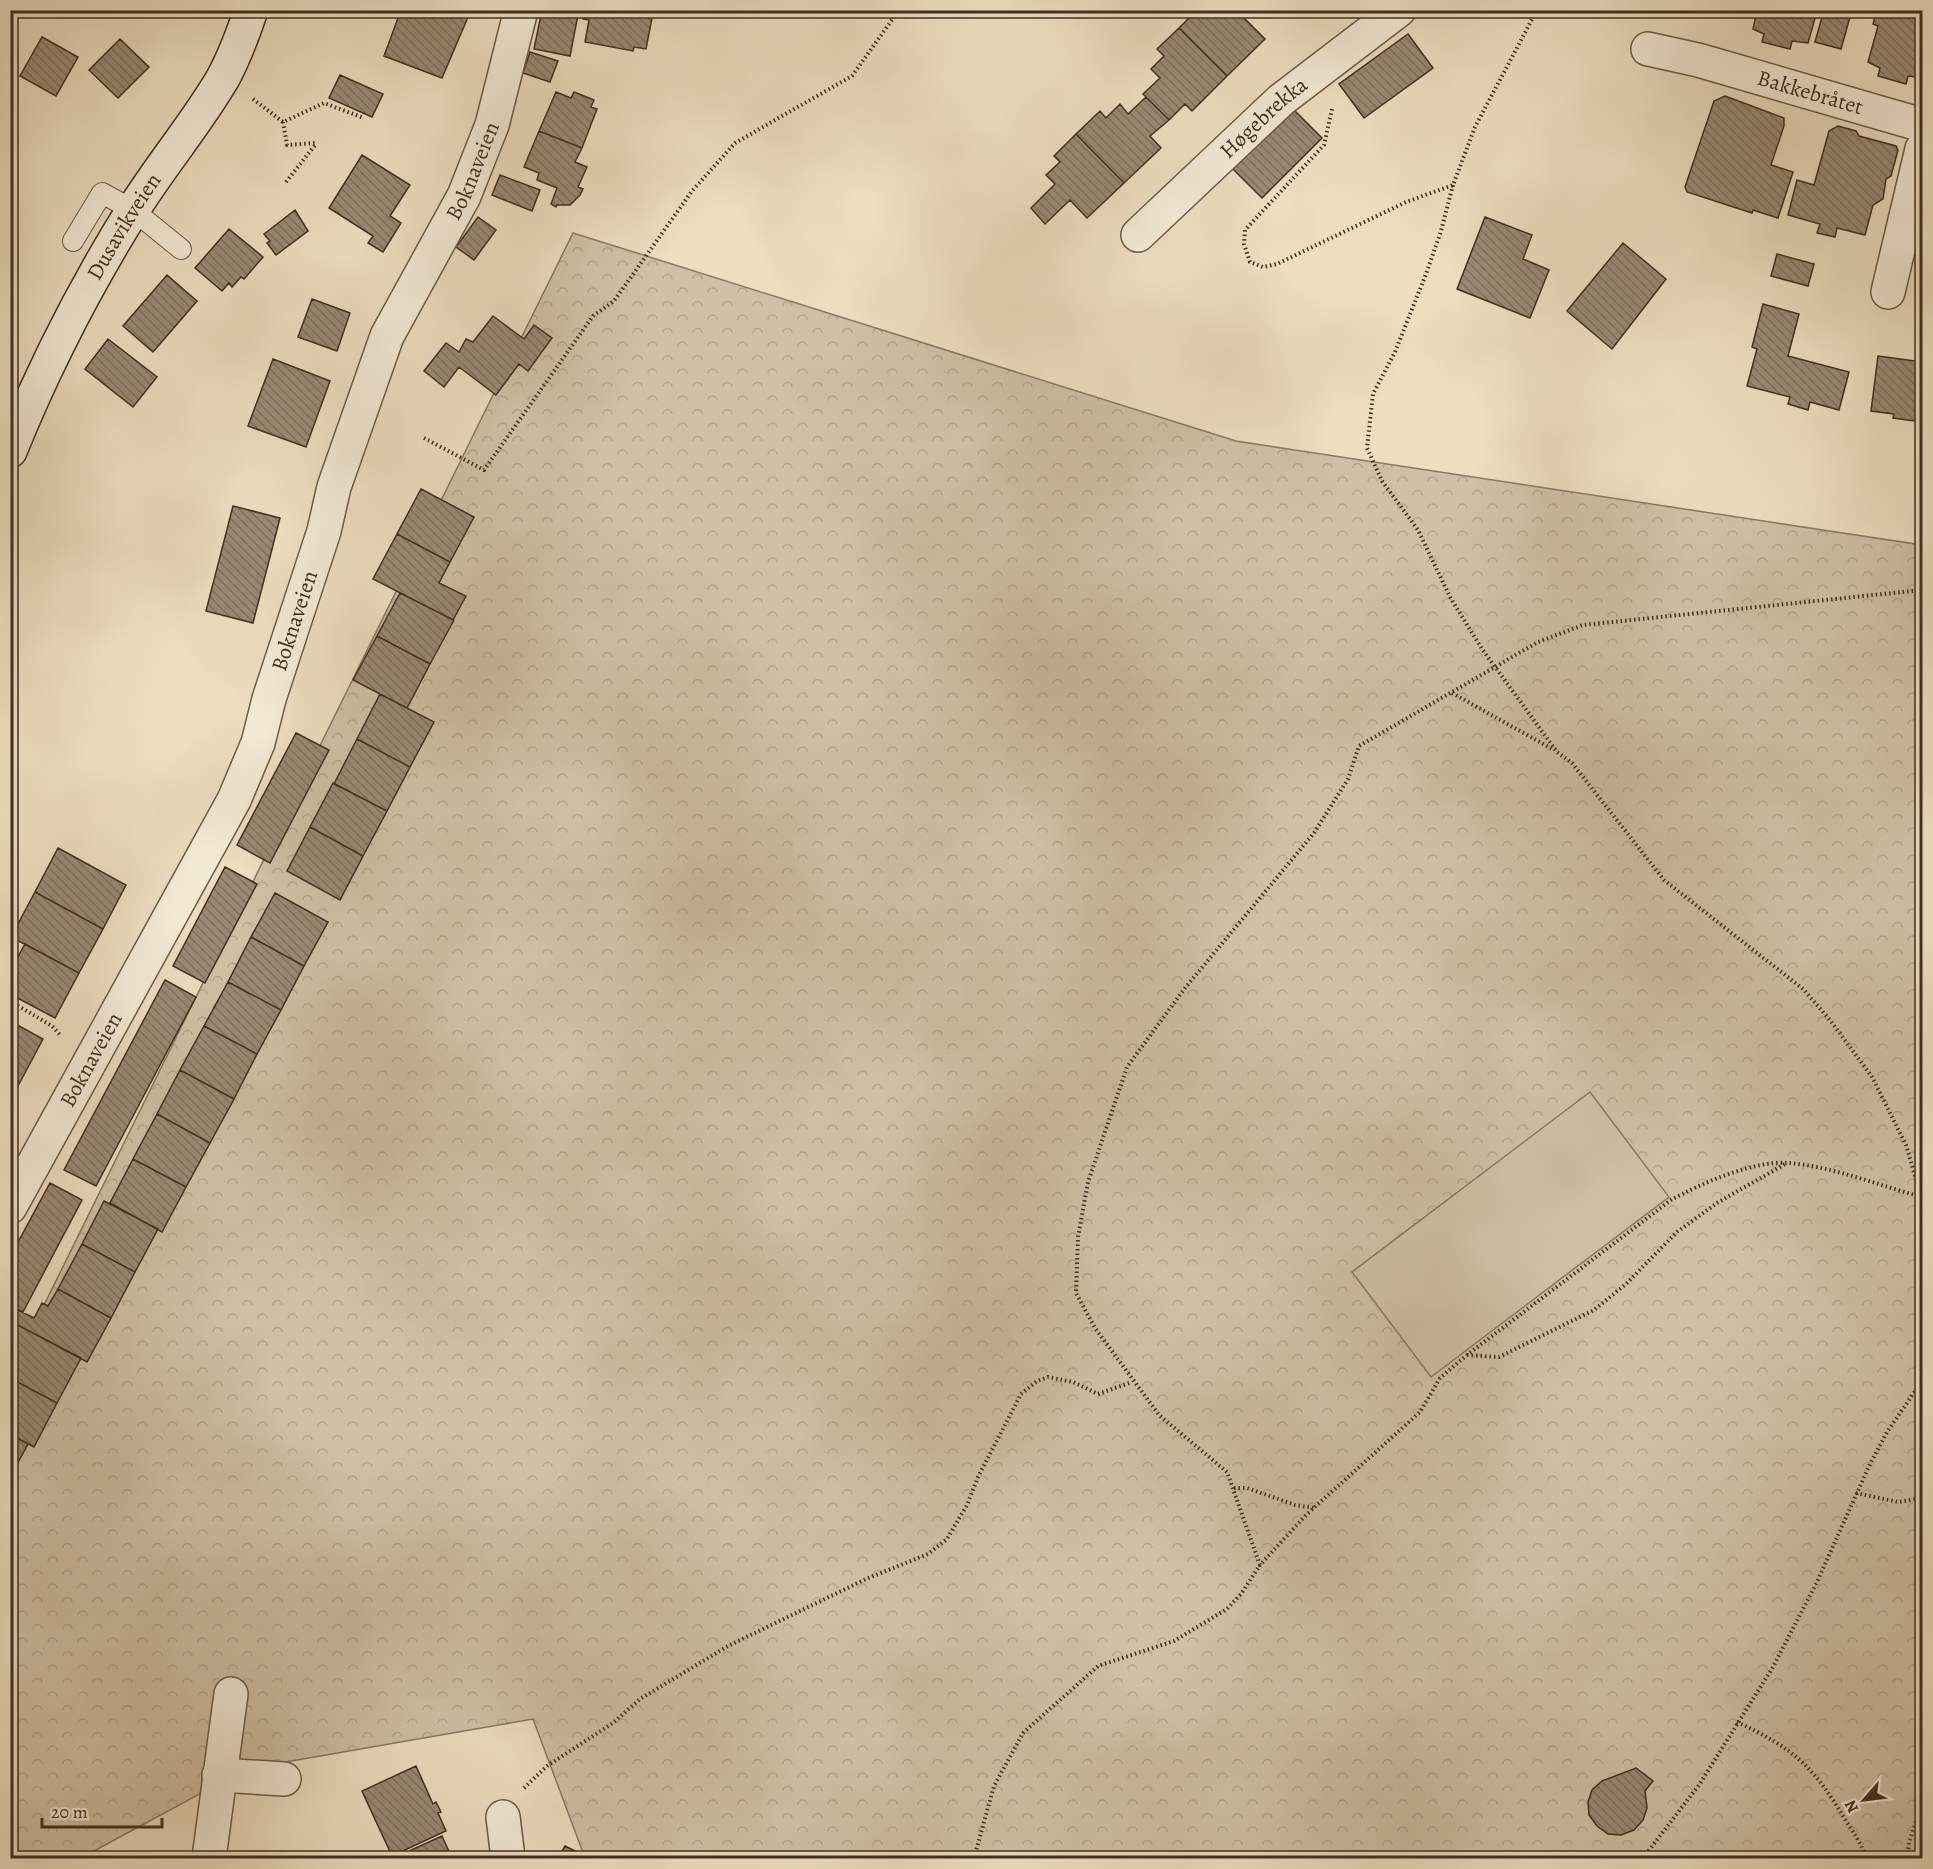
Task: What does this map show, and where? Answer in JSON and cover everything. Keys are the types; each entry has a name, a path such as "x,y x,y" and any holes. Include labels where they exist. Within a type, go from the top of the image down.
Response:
{"street":[{"name":"Dusavikveien","path":"10,451 32,397 69,321 133,210 222,79 238,48 251,10"},
{"name":"Boknaveien","path":"10,1207 234,800 258,743 269,699 324,531 334,487 387,336 464,196 492,125 521,10"},
{"name":"Høgebrekka","path":"1138,235 1281,100 1399,10"},
{"name":"Bakkebråtet","path":"1648,49 1698,60 1923,124"},
{"path":"1888,292 1923,149"},
{"path":"209,1858 231,1694"},
{"path":"219,1775 284,1779"},
{"path":"503,1818 508,1858"}],"lane":[{"path":"73,241 102,193 133,210 181,249"}],"path":[{"path":"424,438 484,470 593,316 614,301 692,191 735,143 852,76 899,10"},
{"path":"1538,10 1475,127 1453,185 1445,220 1426,274 1395,352 1373,394 1367,448 1382,481 1418,530 1450,597 1495,666 1557,752 1579,772 1664,880 1803,989 1830,1020 1872,1077 1906,1145 1922,1197 1923,1230"},
{"path":"1320,68 1332,111 1324,146 1245,230 1244,244 1250,262 1263,267 1277,264 1406,202 1453,185"},
{"path":"250,96 283,122 287,145 316,143 286,182"},
{"path":"283,122 324,103 364,118"},
{"path":"1260,1565 1227,1472 1159,1416 1132,1382 1095,1328 1076,1293 1078,1237 1088,1182 1127,1066 1185,988 1314,833 1348,779 1359,746 1538,642 1583,625 1923,591"},
{"path":"1452,693 1557,752"},
{"path":"10,1001 52,1026 60,1035"},
{"path":"974,1858 994,1785 1023,1733 1098,1666 1174,1641 1212,1620 1241,1594 1260,1565 1283,1538 1420,1412 1440,1378 1671,1200 1732,1174 1787,1163 1922,1197"},
{"path":"1467,1355 1499,1357 1594,1310 1626,1284 1677,1232 1717,1203 1787,1163"},
{"path":"503,1818 526,1786 547,1767 613,1723 640,1699 728,1646 866,1579 906,1565 928,1554 941,1544 947,1539 967,1505 978,1477 1021,1394 1037,1381 1048,1377 1073,1382 1098,1394 1132,1382"},
{"path":"1643,1858 1699,1785 1773,1667 1794,1628 1856,1493 1887,1432 1923,1381"},
{"path":"1234,1488 1247,1488 1295,1505 1315,1508"},
{"path":"1856,1493 1898,1502 1923,1498"},
{"path":"1737,1722 1771,1738 1802,1759 1825,1788 1866,1858"},
{"path":"1907,1858 1909,1842 1923,1804"}],"green space":[{"path":"573,233 1236,441 1922,545 1922,1858 585,1858 533,1719 246,1769 81,1858 11,1858 10,1374"},
{"path":"1590,1092 1669,1197 1431,1377 1352,1272"}],"building":[{"path":"112,10 127,10 120,18"},
{"path":"401,10 471,10 442,78 384,56"},
{"path":"542,10 578,15 570,56 534,49"},
{"path":"585,10 641,10 640,16 652,18 646,49 634,47 633,51 585,42 589,20 583,19"},
{"path":"1197,10 1236,10 1265,39 1227,76 1179,28"},
{"path":"1617,10 1640,10 1639,15"},
{"path":"1757,10 1812,10 1811,17 1815,18 1808,43 1792,41 1790,49 1762,42 1764,34 1753,29"},
{"path":"1824,10 1852,10 1841,49 1815,42"},
{"path":"1877,10 1922,10 1922,78 1908,76 1906,84 1878,76 1880,68 1868,62 1878,26 1873,24"},
{"path":"1179,28 1227,76 1192,111 1185,104 1169,120 1143,94 1160,78 1151,69 1164,56 1157,49"},
{"path":"1408,34 1433,68 1364,118 1339,84"},
{"path":"42,37 78,57 56,96 20,76"},
{"path":"120,39 149,67 118,98 89,70"},
{"path":"530,52 558,61 550,82 523,73"},
{"path":"340,75 383,94 372,117 329,98"},
{"path":"556,92 571,98 574,92 594,100 591,107 597,109 582,148 539,131"},
{"path":"1725,96 1784,118 1784,126 1771,165 1793,172 1778,218 1753,210 1752,213 1687,192 1685,187 1714,101"},
{"path":"1146,97 1169,120 1150,136 1161,148 1124,183 1076,134 1100,111 1106,118 1120,104 1128,114"},
{"path":"1292,108 1322,138 1262,198 1232,168"},
{"path":"1838,126 1856,131 1859,136 1896,146 1898,150 1891,176 1886,179 1883,199 1873,205 1865,235 1837,228 1835,237 1817,233 1820,224 1788,215 1797,180 1814,185 1829,131"},
{"path":"539,131 582,148 575,162 587,167 578,187 583,189 570,205 557,205 556,207 551,204 557,188 537,180 539,173 524,167"},
{"path":"1076,134 1124,183 1087,218 1070,200 1045,224 1031,208 1055,184 1046,175 1060,162 1054,156"},
{"path":"362,155 410,185 390,216 401,223 383,252 368,243 373,236 329,208"},
{"path":"500,175 540,190 532,211 492,195"},
{"path":"295,210 308,231 276,255 267,243 270,241 264,234"},
{"path":"478,217 496,230 474,260 456,247"},
{"path":"1485,217 1532,235 1523,259 1549,270 1530,318 1457,289"},
{"path":"229,229 263,257 244,279 241,277 232,287 229,283 222,291 195,268"},
{"path":"1623,243 1666,279 1612,349 1567,311"},
{"path":"1777,254 1814,264 1808,286 1771,276"},
{"path":"167,275 197,301 153,352 123,326"},
{"path":"312,299 350,313 337,351 298,337"},
{"path":"1763,304 1799,314 1788,356 1849,372 1839,410 1810,402 1808,410 1788,404 1790,397 1747,386 1757,349 1752,347"},
{"path":"493,316 524,339 534,325 552,338 528,371 519,364 496,395 459,367 444,387 424,371 446,343 459,352 466,339 473,342"},
{"path":"108,339 157,377 133,407 85,369"},
{"path":"1878,356 1922,362 1922,422 1893,418 1894,414 1871,411"},
{"path":"273,359 330,381 306,447 248,426"},
{"path":"421,489 474,517 450,562 397,534"},
{"path":"233,506 280,518 253,623 206,611"},
{"path":"397,534 450,562 439,583 466,596 453,620 373,579"},
{"path":"400,593 454,620 430,664 377,636"},
{"path":"377,636 430,664 407,708 353,680"},
{"path":"380,694 434,722 410,767 357,739"},
{"path":"296,733 329,750 270,863 237,845"},
{"path":"357,739 410,767 387,811 334,784"},
{"path":"333,783 387,811 363,856 310,827"},
{"path":"310,827 363,856 340,900 287,871"},
{"path":"58,848 126,885 103,929 35,892"},
{"path":"225,867 257,884 205,983 173,966"},
{"path":"35,892 103,929 79,973 11,937"},
{"path":"275,893 328,922 304,966 251,937"},
{"path":"251,937 304,966 281,1010 228,982"},
{"path":"25,944 79,973 55,1018 10,994 10,971"},
{"path":"165,980 196,997 96,1186 64,1170"},
{"path":"228,982 281,1010 257,1054 204,1026"},
{"path":"10,1021 43,1039 19,1084 10,1080"},
{"path":"204,1026 257,1054 234,1099 180,1070"},
{"path":"180,1070 234,1099 210,1143 157,1114"},
{"path":"10,1080 19,1084 10,1100"},
{"path":"157,1114 210,1143 186,1187 133,1159"},
{"path":"133,1159 186,1187 162,1232 110,1203"},
{"path":"50,1183 82,1200 23,1312 10,1306 10,1257"},
{"path":"104,1201 158,1229 135,1272 82,1244"},
{"path":"82,1244 135,1272 111,1318 58,1289"},
{"path":"58,1289 111,1318 87,1362 10,1321 14,1308 34,1318 42,1303 48,1306"},
{"path":"10,1321 81,1358 57,1403 10,1378"},
{"path":"10,1378 57,1403 34,1447 10,1434"},
{"path":"10,1434 28,1444 10,1477"},
{"path":"416,1766 433,1804 436,1802 441,1812 438,1813 446,1831 392,1856 362,1791"},
{"path":"1636,1768 1653,1781 1645,1791 1647,1808 1643,1820 1634,1830 1621,1835 1608,1834 1597,1826 1589,1815 1588,1802 1592,1790 1602,1781"},
{"path":"442,1836 452,1858 415,1858 411,1850"},
{"path":"565,1846 589,1858 558,1858"}]}
